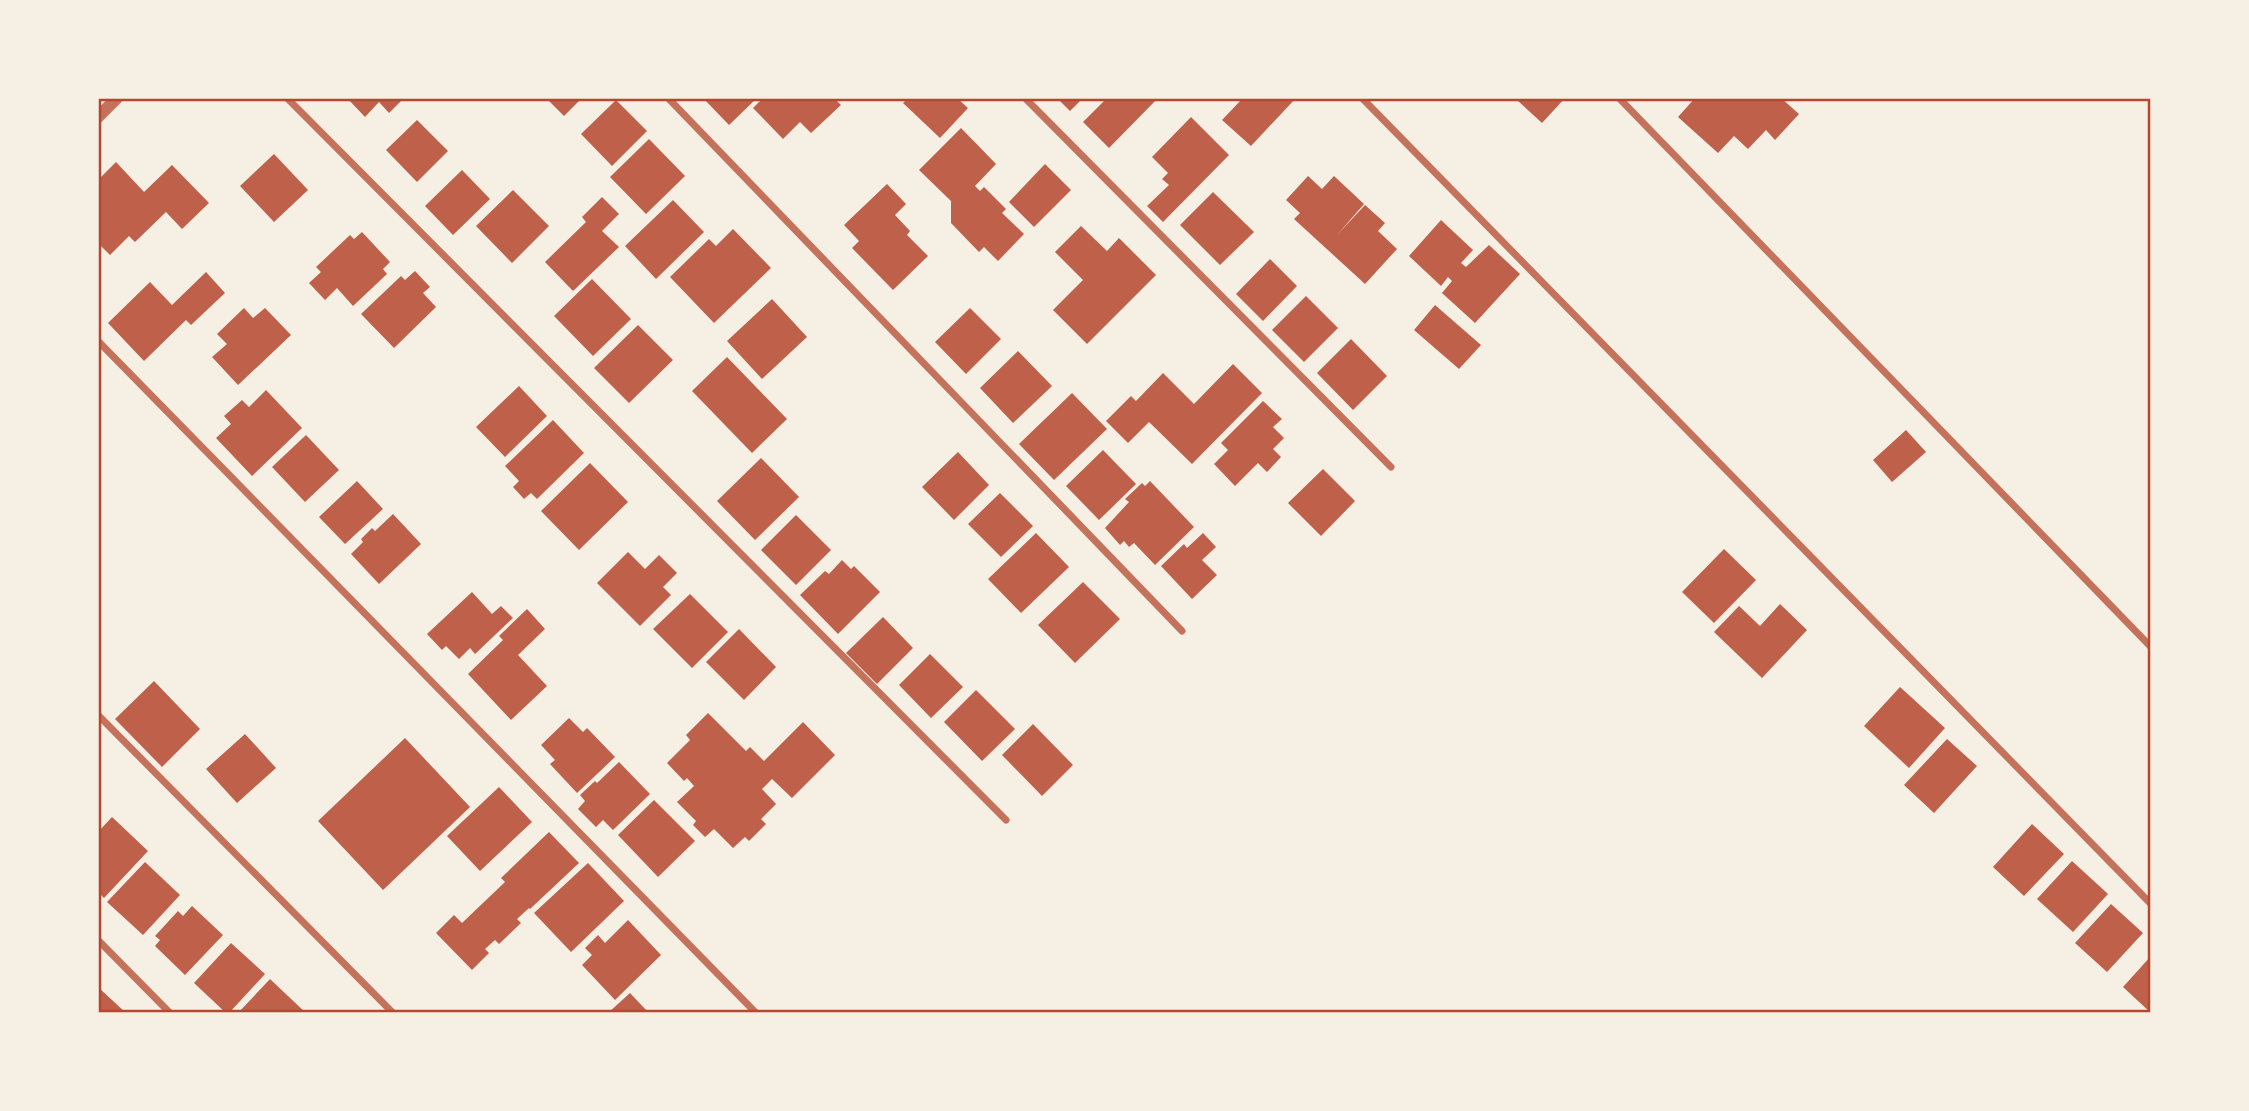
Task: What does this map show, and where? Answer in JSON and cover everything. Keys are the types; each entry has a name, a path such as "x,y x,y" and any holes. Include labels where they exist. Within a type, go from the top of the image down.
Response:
{"street":[{"path":"98,117 117,98"},
{"path":"288,98 1006,820"},
{"path":"668,98 1182,631"},
{"path":"1025,98 1391,467"},
{"path":"1362,98 2151,904"},
{"path":"1619,98 2151,647"},
{"path":"98,341 756,1013"},
{"path":"98,715 393,1013"},
{"path":"98,940 170,1013"}],"building":[{"path":"347,98 404,98 389,113 379,102 365,117"},
{"path":"546,98 582,98 564,116"},
{"path":"703,98 757,98 729,125"},
{"path":"763,98 834,98 841,105 811,133 800,122 783,139 753,108"},
{"path":"908,98 957,98 968,108 940,138 903,103"},
{"path":"1057,98 1083,98 1070,111"},
{"path":"1107,98 1158,98 1109,148 1083,122"},
{"path":"1243,98 1296,98 1251,146 1222,120"},
{"path":"1565,98 1542,123 1517,100"},
{"path":"1695,98 1781,98 1799,114 1775,140 1766,130 1748,149 1734,136 1718,153 1678,117"},
{"path":"616,100 647,131 612,166 581,134"},
{"path":"1191,117 1229,155 1163,222 1147,206 1169,185 1162,179 1168,173 1152,157"},
{"path":"417,120 448,151 417,182 386,150"},
{"path":"961,128 996,164 975,186 980,191 984,187 1006,209 1002,213 1024,234 998,261 984,247 979,252 951,223 951,201 919,170"},
{"path":"649,139 685,176 646,214 610,177"},
{"path":"274,154 308,190 274,222 240,186"},
{"path":"116,162 144,192 172,165 209,203 182,229 166,212 135,242 129,236 110,255 98,243 98,180"},
{"path":"1045,164 1071,190 1034,227 1009,202"},
{"path":"462,170 490,199 453,235 425,206"},
{"path":"1308,176 1322,189 1334,176 1364,204 1337,235 1365,205 1385,223 1378,231 1397,249 1365,284 1294,219 1300,213 1286,200"},
{"path":"887,184 906,204 895,215 910,231 907,235 928,256 893,290 852,248 859,241 844,225"},
{"path":"513,190 549,226 512,263 476,226"},
{"path":"1213,192 1254,232 1220,265 1180,225"},
{"path":"602,197 619,214 602,231 619,247 573,291 545,262 586,222 582,217"},
{"path":"673,200 704,232 656,279 625,246"},
{"path":"1441,220 1473,250 1461,263 1466,267 1489,245 1520,274 1475,323 1442,293 1452,281 1448,277 1441,286 1409,256"},
{"path":"1081,226 1107,251 1119,238 1156,275 1087,344 1053,310 1083,280 1055,252"},
{"path":"733,229 771,268 714,323 670,277 709,239 716,246"},
{"path":"362,232 390,262 383,269 387,274 353,306 337,288 325,300 309,283 321,272 316,267 350,235 354,239"},
{"path":"1270,259 1297,286 1263,321 1236,294"},
{"path":"415,271 430,287 423,293 436,307 394,348 361,314 401,276 405,280"},
{"path":"206,272 225,293 191,325 186,320 144,361 108,323 150,282 172,305"},
{"path":"592,279 631,319 593,356 554,316"},
{"path":"1306,296 1338,328 1304,362 1272,330"},
{"path":"772,299 807,337 762,379 727,341"},
{"path":"1435,305 1481,345 1459,369 1414,330"},
{"path":"244,308 253,318 265,308 291,335 238,385 212,357 227,344 217,334"},
{"path":"970,308 1001,339 966,374 935,342"},
{"path":"638,325 673,360 629,403 594,368"},
{"path":"1351,339 1387,376 1353,410 1317,373"},
{"path":"1018,351 1052,386 1013,423 980,388"},
{"path":"727,357 787,419 752,453 692,391"},
{"path":"1233,364 1262,393 1192,464 1149,422 1128,443 1106,421 1131,396 1136,401 1163,373 1194,404"},
{"path":"519,386 547,416 505,457 476,427"},
{"path":"266,390 302,428 252,476 216,438 231,424 224,416 242,400 249,407"},
{"path":"1072,393 1107,429 1054,480 1019,444"},
{"path":"1263,401 1282,419 1273,427 1284,438 1273,449 1281,457 1267,472 1258,463 1235,486 1214,464 1228,450 1221,443"},
{"path":"553,420 584,453 537,499 531,493 524,499 513,487 519,481 505,466"},
{"path":"1906,430 1926,452 1892,482 1873,460"},
{"path":"306,435 339,470 305,502 272,467"},
{"path":"1103,450 1136,484 1099,520 1066,486"},
{"path":"958,452 989,485 954,520 922,487"},
{"path":"761,458 799,497 755,540 717,501"},
{"path":"590,463 628,502 579,550 541,511"},
{"path":"1323,469 1355,501 1321,536 1288,503"},
{"path":"357,481 383,509 345,544 319,517"},
{"path":"1150,481 1194,527 1155,565 1134,543 1129,547 1124,541 1120,545 1105,528 1129,502 1125,499 1142,483 1145,486"},
{"path":"1000,493 1033,526 1001,557 968,524"},
{"path":"393,514 421,544 379,584 351,554 372,528 375,531"},
{"path":"796,515 831,550 796,585 761,550"},
{"path":"1036,533 1069,567 1021,613 988,579"},
{"path":"1203,533 1216,547 1202,560 1217,575 1192,599 1161,566 1184,544 1187,548"},
{"path":"1724,549 1756,580 1714,623 1682,592"},
{"path":"628,552 645,569 659,555 677,573 663,587 671,595 640,626 597,583"},
{"path":"842,560 851,569 854,566 880,592 838,634 800,595 825,571 829,574"},
{"path":"1083,582 1120,619 1075,663 1038,625"},
{"path":"472,592 492,614 501,606 513,618 475,654 470,648 459,659 446,646 442,650 427,634"},
{"path":"690,594 728,632 692,668 653,629"},
{"path":"1780,604 1807,630 1762,678 1714,632 1739,606 1760,626"},
{"path":"527,609 545,629 518,655 547,686 511,720 468,674 503,640 499,636"},
{"path":"883,617 913,648 877,684 846,653"},
{"path":"739,629 776,667 744,700 706,662"},
{"path":"930,654 963,687 931,718 899,685"},
{"path":"154,681 200,729 162,767 115,719"},
{"path":"1900,687 1945,728 1909,768 1864,726"},
{"path":"976,690 1015,729 982,761 944,722"},
{"path":"708,713 746,751 750,747 764,761 803,722 835,755 792,798 772,779 762,789 776,804 761,819 766,824 749,841 745,837 733,848 714,829 705,837 693,825 696,821 677,802 694,786 687,778 684,781 667,763 690,740 686,735"},
{"path":"569,718 583,732 587,728 615,757 577,793 550,764 555,760 541,745"},
{"path":"1033,724 1073,765 1042,796 1002,755"},
{"path":"245,734 276,768 237,803 206,769"},
{"path":"405,738 470,807 383,890 318,821"},
{"path":"1947,739 1977,766 1934,813 1904,785"},
{"path":"619,762 650,794 613,830 603,820 596,827 578,809 585,801 580,795"},
{"path":"499,787 532,822 480,871 447,836"},
{"path":"654,800 695,841 658,877 618,835"},
{"path":"112,817 148,851 104,898 98,892 98,832"},
{"path":"2032,824 2064,854 2024,896 1993,867"},
{"path":"549,832 579,863 517,919 521,923 499,944 495,940 485,949 489,953 472,970 436,933 454,915 462,923 505,882 501,878"},
{"path":"2072,861 2108,894 2073,932 2037,899"},
{"path":"145,862 180,895 143,935 107,902"},
{"path":"588,863 624,901 571,952 534,913"},
{"path":"2111,904 2143,933 2107,972 2075,943"},
{"path":"192,906 223,935 185,975 155,946 160,940 155,936 178,911 183,916"},
{"path":"628,920 661,955 615,1000 582,965 592,955 585,948 598,935 605,943"},
{"path":"231,943 265,974 229,1013 226,1013 194,983"},
{"path":"2151,956 2151,1013 2123,987"},
{"path":"270,979 306,1013 238,1013"},
{"path":"98,987 126,1013 98,1013"},
{"path":"630,993 647,1011 645,1013 608,1013"}]}
